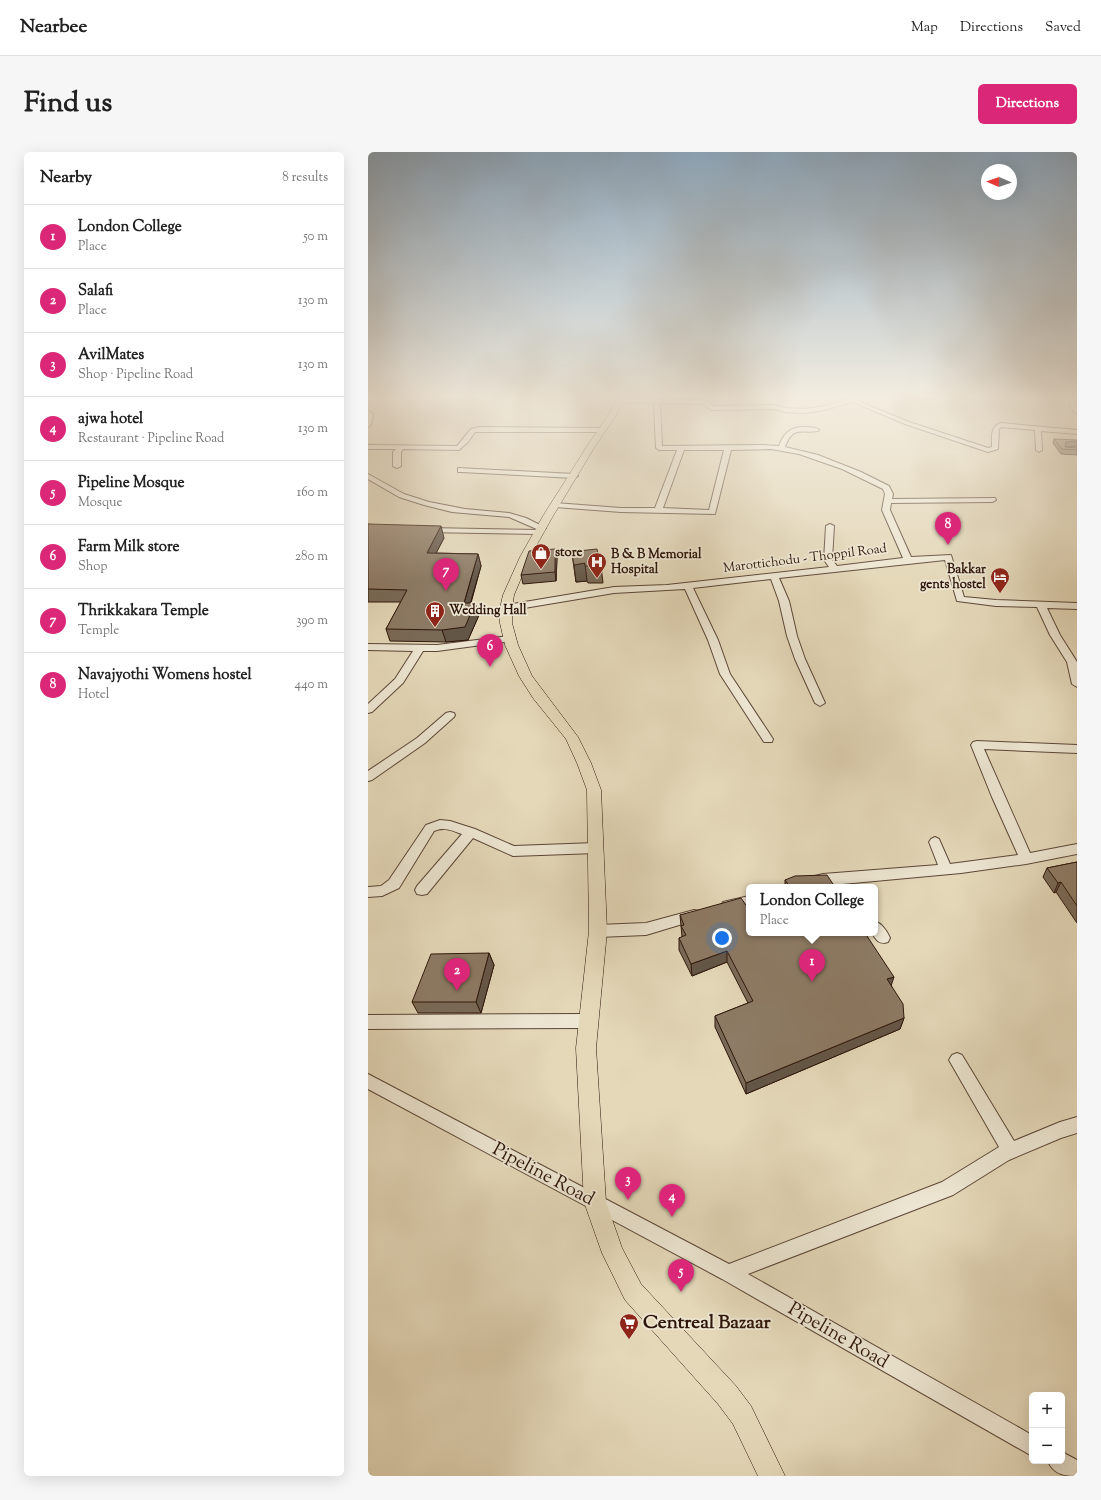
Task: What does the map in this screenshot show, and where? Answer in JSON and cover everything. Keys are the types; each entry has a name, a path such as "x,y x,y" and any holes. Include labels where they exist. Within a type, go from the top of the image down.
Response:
{"main road":[{"path":"584,459 555,504 515,578 509,593 506,608 506,623 510,639 528,682 537,696 571,738 591,779 595,804 598,931 586,1048 595,1202 613,1253 633,1292 727,1396 742,1415 772,1476"}],"street":[{"path":"397,459 397,466"},
{"path":"658,510 677,459"},
{"path":"555,504 621,510 712,512 725,459"},
{"path":"821,459 872,480 886,488 889,494 889,501 886,510 888,518 908,560"},
{"path":"461,470 574,476"},
{"path":"368,476 387,489 426,504 464,511 504,514 522,519 541,530"},
{"path":"889,501 992,500"},
{"path":"830,526 828,560 835,569"},
{"path":"418,530 541,530"},
{"name":"Marottichodu - Thoppil Road","path":"506,608 614,590 688,586 908,560 948,557 960,599 1077,606"},
{"path":"774,576 784,601 792,636 800,659 820,702"},
{"path":"688,586 713,640 725,674 768,739"},
{"path":"1041,605 1072,662 1077,684"},
{"path":"368,647 437,648 510,639"},
{"path":"368,710 399,681 420,648"},
{"path":"368,776 395,757 420,743 450,716"},
{"path":"1026,859 998,797 977,745 1077,749"},
{"path":"368,892 385,891 394,884 430,828 435,824 441,823 471,832 513,851 596,848"},
{"path":"422,890 471,832"},
{"path":"935,842 946,869"},
{"path":"801,884 828,878 846,883 1026,859 1077,849"},
{"path":"598,931 646,929 746,902"},
{"path":"878,931 883,938"},
{"path":"368,1022 588,1021"},
{"path":"957,1060 1010,1151"},
{"name":"Pipeline Road","path":"368,1081 728,1273 1029,1444"},
{"path":"728,1273 947,1189 1003,1154 1060,1130 1077,1125"},
{"path":"1063,1464 1077,1472"}],"building":[{"path":"368,524 441,526 427,553 478,554 464,603 475,603 465,627 442,630 386,629 407,590 368,589"},
{"path":"555,549 555,572 521,575 529,551"},
{"path":"597,549 601,566 585,566 585,563 574,565 572,554 578,553 578,551"},
{"path":"1077,862 1077,906 1061,882 1058,883 1047,868"},
{"path":"827,875 833,884 788,884 785,880 795,876"},
{"path":"741,898 746,905 746,936 867,936 894,977 887,979 903,1004 904,1018 746,1083 715,1016 753,1001 727,951 691,964 679,938 686,935 681,926 684,925 680,915"},
{"path":"489,953 476,1002 412,1002 431,954"}],"place":[{"name":"Navajyothi Womens hostel","path":"948,545"},
{"name":"store","path":"541,570"},
{"name":"B & B Memorial Hospital","path":"597,579"},
{"name":"Thrikkakara Temple","path":"446,591"},
{"name":"Bakkar gents hostel","path":"1000,594"},
{"name":"Wedding Hall","path":"435,628"},
{"name":"Farm Milk store","path":"490,667"},
{"name":"London College","path":"812,982"},
{"name":"Salafi","path":"457,991"},
{"name":"AvilMates","path":"628,1200"},
{"name":"ajwa hotel","path":"672,1217"},
{"name":"Pipeline Mosque","path":"681,1292"},
{"name":"Centreal Bazaar","path":"629,1340"}]}
